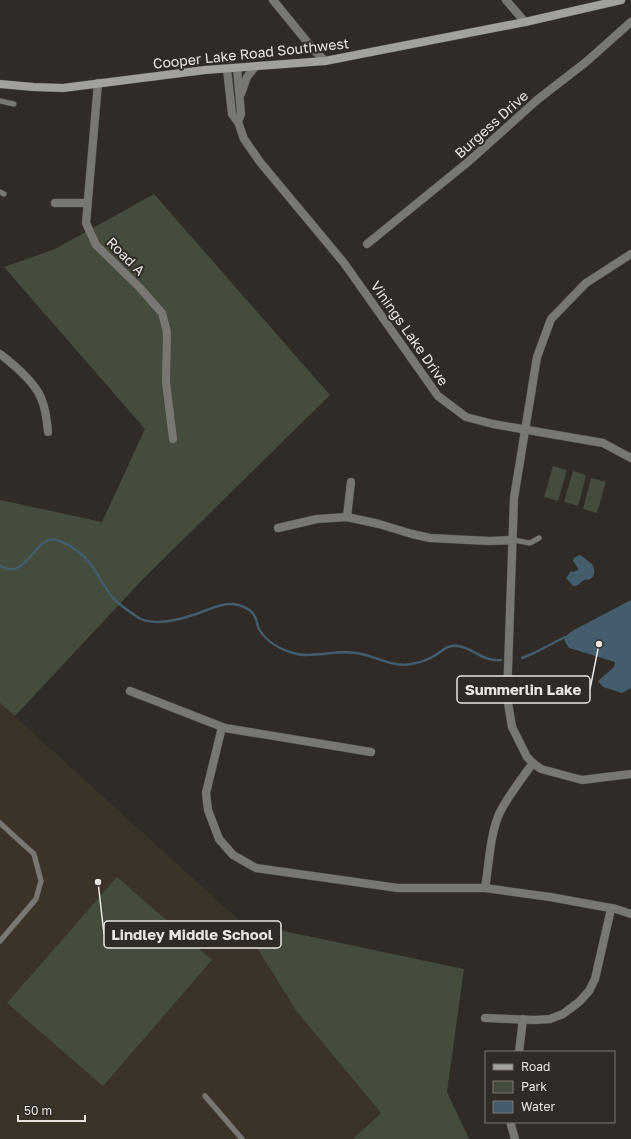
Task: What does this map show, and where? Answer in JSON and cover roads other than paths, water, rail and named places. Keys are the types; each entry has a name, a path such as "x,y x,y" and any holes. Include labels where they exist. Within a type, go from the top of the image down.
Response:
{"street":[{"path":"273,0 313,49 325,61"},
{"path":"506,0 525,22"},
{"name":"Cooper Lake Road Southwest","path":"0,84 64,88 256,66 325,61 525,22 621,0"},
{"name":"Burgess Drive","path":"367,244 468,162 537,100 586,62 631,22"},
{"path":"240,100 247,77 256,66"},
{"name":"Vinings Lake Drive","path":"237,68 241,114 238,122"},
{"name":"Vinings Lake Drive","path":"227,69 232,114 238,122 244,139 260,162 344,262 438,396 466,417 493,424 603,443 631,458"},
{"name":"Road A","path":"98,83 86,223 96,246 140,288 162,313 167,332 166,382 173,439"},
{"path":"55,203 87,203"},
{"path":"631,254 586,283 551,319 537,357 514,498 507,697 512,727 527,757 541,769 582,780 631,774"},
{"path":"0,354 15,366 41,397 48,432"},
{"path":"347,517 351,482"},
{"path":"278,528 317,519 347,517 430,538 489,541 512,540"},
{"path":"130,691 222,727 371,752"},
{"path":"222,727 206,793 208,810 219,839 233,855 256,868 398,888 485,888 550,897 611,908 631,914"},
{"path":"485,888 492,839 500,813 518,782 533,763"},
{"path":"485,1018 550,1019 563,1014 579,1002 589,991 595,979 611,908"},
{"path":"519,1051 523,1019"},
{"path":"511,1123 515,1139"}],"lane":[{"path":"0,101 14,104"},
{"path":"512,540 530,543 539,538"},
{"path":"0,823 34,854 41,881 36,899 0,941"},
{"path":"205,1096 242,1139"}],"water":[{"path":"579,555 592,564 594,574 592,578 584,580 578,585 573,586 566,578 571,571 573,572 578,570 573,561 574,558"},
{"path":"631,600 631,688 622,693 603,687 598,681 614,667 615,662 569,648 564,640 565,637 572,631"}],"waterway":[{"path":"0,566 10,569 18,568 25,563 44,543 51,540 60,541 76,550 85,558 93,567 112,597 127,610 146,621 164,622 191,616 226,604 233,604 243,606 254,614 258,628 272,643 285,650 298,654 314,655 348,652 363,654 390,663 404,665 423,661 448,647 454,646 464,647 489,659 501,660"},
{"path":"522,658 565,637"}],"place":[{"name":"Summerlin Lake","path":"599,644"},
{"name":"Lindley Middle School","path":"98,882"}]}
